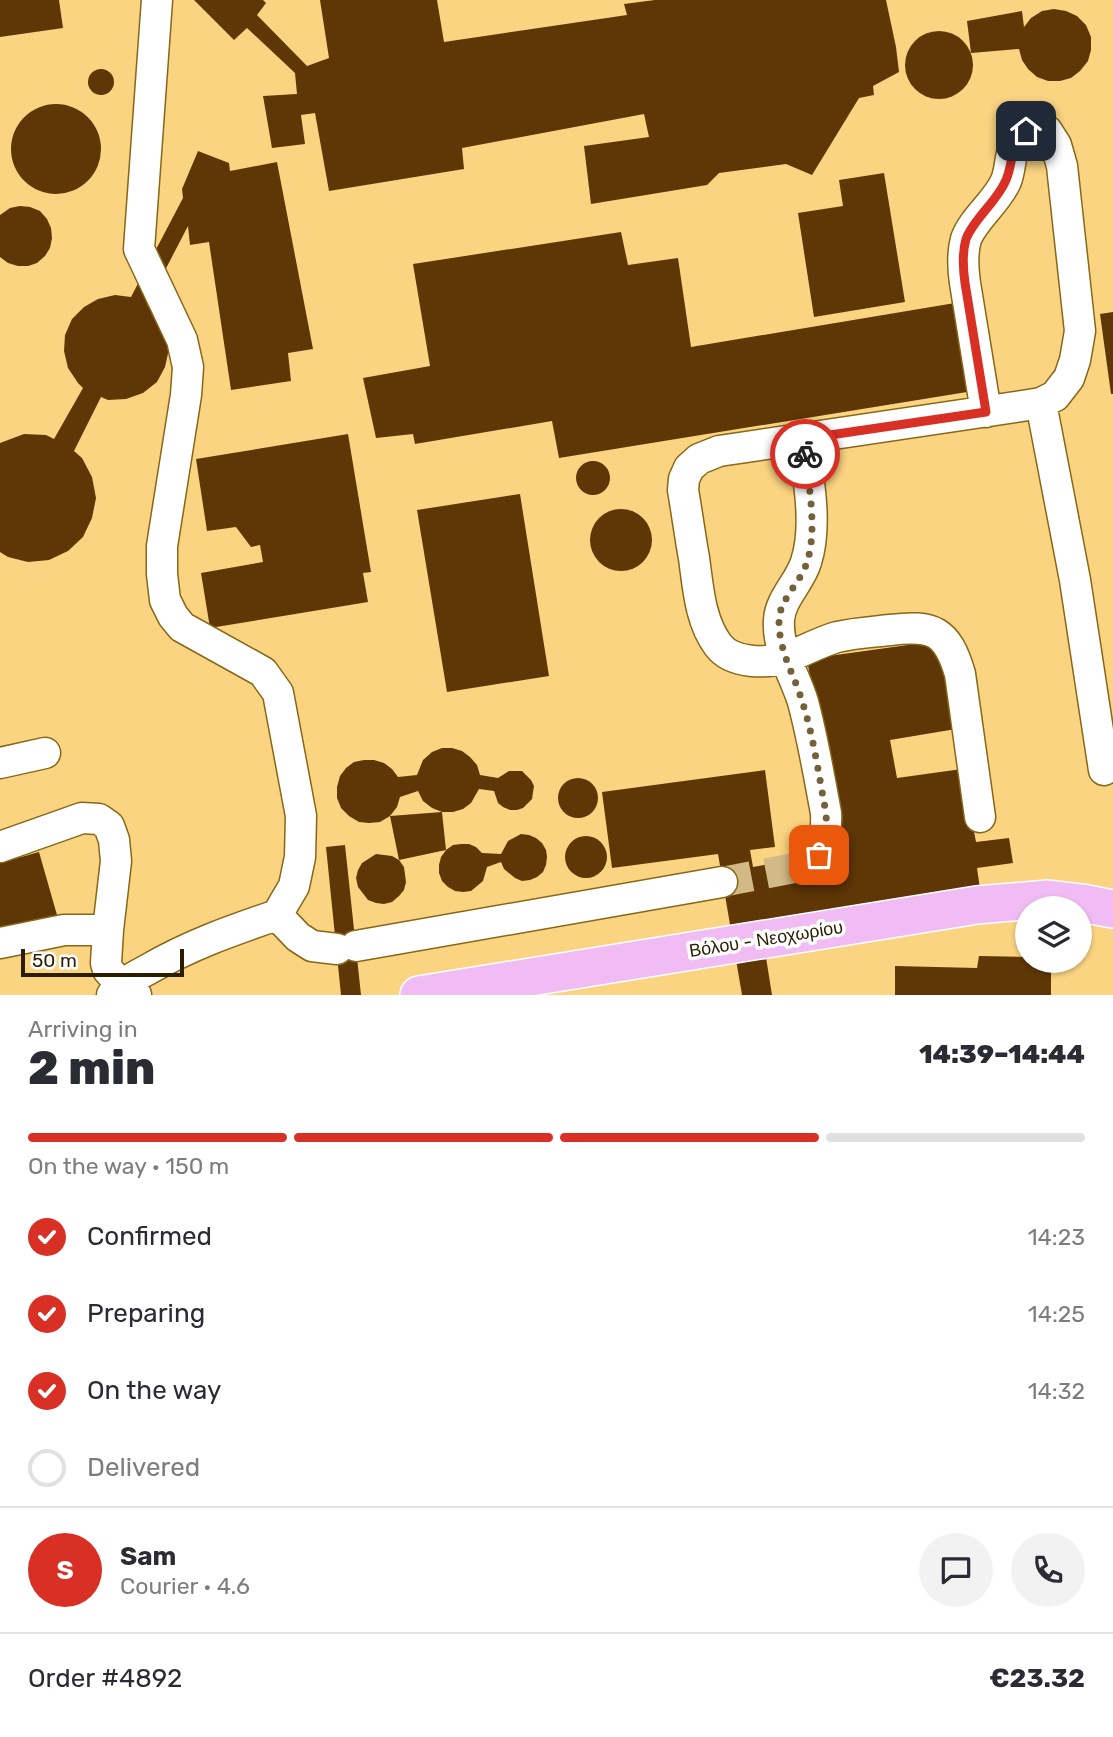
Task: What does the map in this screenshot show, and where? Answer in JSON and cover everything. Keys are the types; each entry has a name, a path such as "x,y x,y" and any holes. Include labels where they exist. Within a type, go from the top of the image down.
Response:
{"main road":[{"name":"Βόλου - Νεοχωρίου","path":"419,995 977,905 1048,899 1113,909"}],"lane":[{"path":"0,847 82,818 99,819 110,826 116,861 106,963 123,992 177,952 277,915 294,886 300,857 301,816 278,693 262,672 182,627 173,617 165,600 162,546 188,367 182,340 139,249 157,0"},
{"path":"980,817 960,674 954,654 947,643 937,635 917,628 864,632 840,637 785,658 757,660 735,657 719,647 704,613 683,490 689,468 699,459 719,451 986,412 1041,403 1055,396 1069,378 1080,331 1062,166 1056,145 1046,131 1037,129 1026,131 1018,137 1007,179 998,196 967,237 965,246 965,283 986,412"},
{"path":"1041,403 1073,566 1104,770"},
{"path":"803,439 811,511 811,538 806,565 782,606 779,630 785,658 807,716 826,813 827,830 819,855"},
{"path":"0,763 45,753"},
{"path":"277,915 298,937 312,946 346,947 722,882"},
{"path":"0,943 64,930 108,930"}],"shaded area":[{"path":"0,0 1113,0 1113,995 0,995"}],"building":[{"path":"0,0 59,0 63,28 0,37"},
{"path":"194,0 263,0 266,3 257,15 307,66 329,58 320,0 437,0 444,42 627,15 624,4 655,0 886,0 899,72 873,86 874,95 859,98 812,175 786,164 719,173 707,185 591,204 584,146 649,137 644,114 462,148 464,169 329,191 315,113 301,115 305,144 272,148 263,96 297,94 295,73 247,28 234,40"},
{"path":"1054,9 1077,16 1086,25 1091,37 1088,61 1071,78 1048,81 1037,77 1022,60 1019,49 971,53 967,21 1022,11 1024,27 1042,11"},
{"path":"939,31 952,34 963,41 970,52 973,65 970,78 963,89 952,96 939,99 926,96 915,89 908,78 905,65 908,52 915,41 926,34"},
{"path":"101,69 110,73 114,82 110,91 101,95 92,91 88,82 92,73"},
{"path":"56,104 73,108 88,117 97,132 101,149 97,166 88,181 73,190 56,194 39,190 24,181 15,166 11,149 15,132 24,117 39,108"},
{"path":"198,151 229,163 230,171 277,162 313,349 288,353 291,381 231,390 209,242 190,245 188,226 147,305 159,317 167,332 169,349 165,367 157,382 143,393 126,399 108,400 101,397 74,451 82,458 92,477 96,498 92,518 83,537 68,551 49,560 28,562 8,557 0,552 0,443 24,434 46,435 54,439 83,388 68,368 64,351 65,335 72,319 84,307 98,299 115,295 131,297 183,198 182,189"},
{"path":"884,173 905,302 814,317 798,213 843,206 839,180"},
{"path":"20,206 40,211 51,228 50,248 37,263 28,266 8,263 0,257 0,215 10,208"},
{"path":"621,232 628,265 678,258 691,347 955,303 967,392 559,458 552,421 415,444 413,434 376,438 363,378 430,366 413,264"},
{"path":"1113,312 1113,394 1111,394 1100,314"},
{"path":"348,434 371,572 363,573 368,602 210,628 201,573 263,562 260,545 251,547 236,527 207,531 196,459"},
{"path":"593,461 605,466 610,478 605,490 593,495 581,490 576,478 581,466"},
{"path":"520,494 549,676 447,692 417,510"},
{"path":"615,509 627,509 643,518 650,528 650,552 643,562 627,571 615,571 604,566 595,557 590,546 590,534 595,523 604,514"},
{"path":"944,640 956,729 890,740 897,778 962,769 976,842 1009,838 1013,863 977,868 980,889 761,926 772,995 742,995 718,854 612,868 602,792 765,770 775,847 750,850 753,867 839,851 807,659"},
{"path":"452,748 470,757 477,765 480,775 498,778 509,771 522,771 534,786 532,799 517,810 510,810 498,803 494,791 479,789 471,803 463,809 442,812 423,801 418,791 400,797 390,816 380,822 359,822 341,808 337,787 346,768 354,762 374,760 384,763 398,777 417,775 423,760 432,752"},
{"path":"578,778 592,784 598,798 592,812 578,818 564,812 558,798 564,784"},
{"path":"442,812 446,850 399,860 390,816"},
{"path":"521,834 536,838 546,850 546,865 537,877 522,881 504,869 501,862 487,867 483,881 471,891 455,891 442,881 439,873 441,857 453,845 469,844 482,853 501,854 508,841"},
{"path":"586,836 601,842 607,857 601,872 586,878 571,872 565,857 571,842"},
{"path":"345,845 361,995 341,995 326,847"},
{"path":"39,852 57,915 0,932 0,863"},
{"path":"376,854 392,856 404,867 404,890 392,902 384,904 368,900 358,887 356,878 362,863"},
{"path":"979,956 1015,957 1015,973 1051,973 1051,995 895,995 895,966 977,968"}],"tunnel":[{"path":"722,882 800,867 811,863 819,855"}],"way so far":[{"path":"805,454 811,511 809,552 799,579 782,606 779,623 785,658 807,716 826,813 827,830 819,855"}],"route":[{"path":"805,454 803,439 986,412 965,283 965,246 974,226 998,196 1007,179 1018,137 1026,131"}]}
